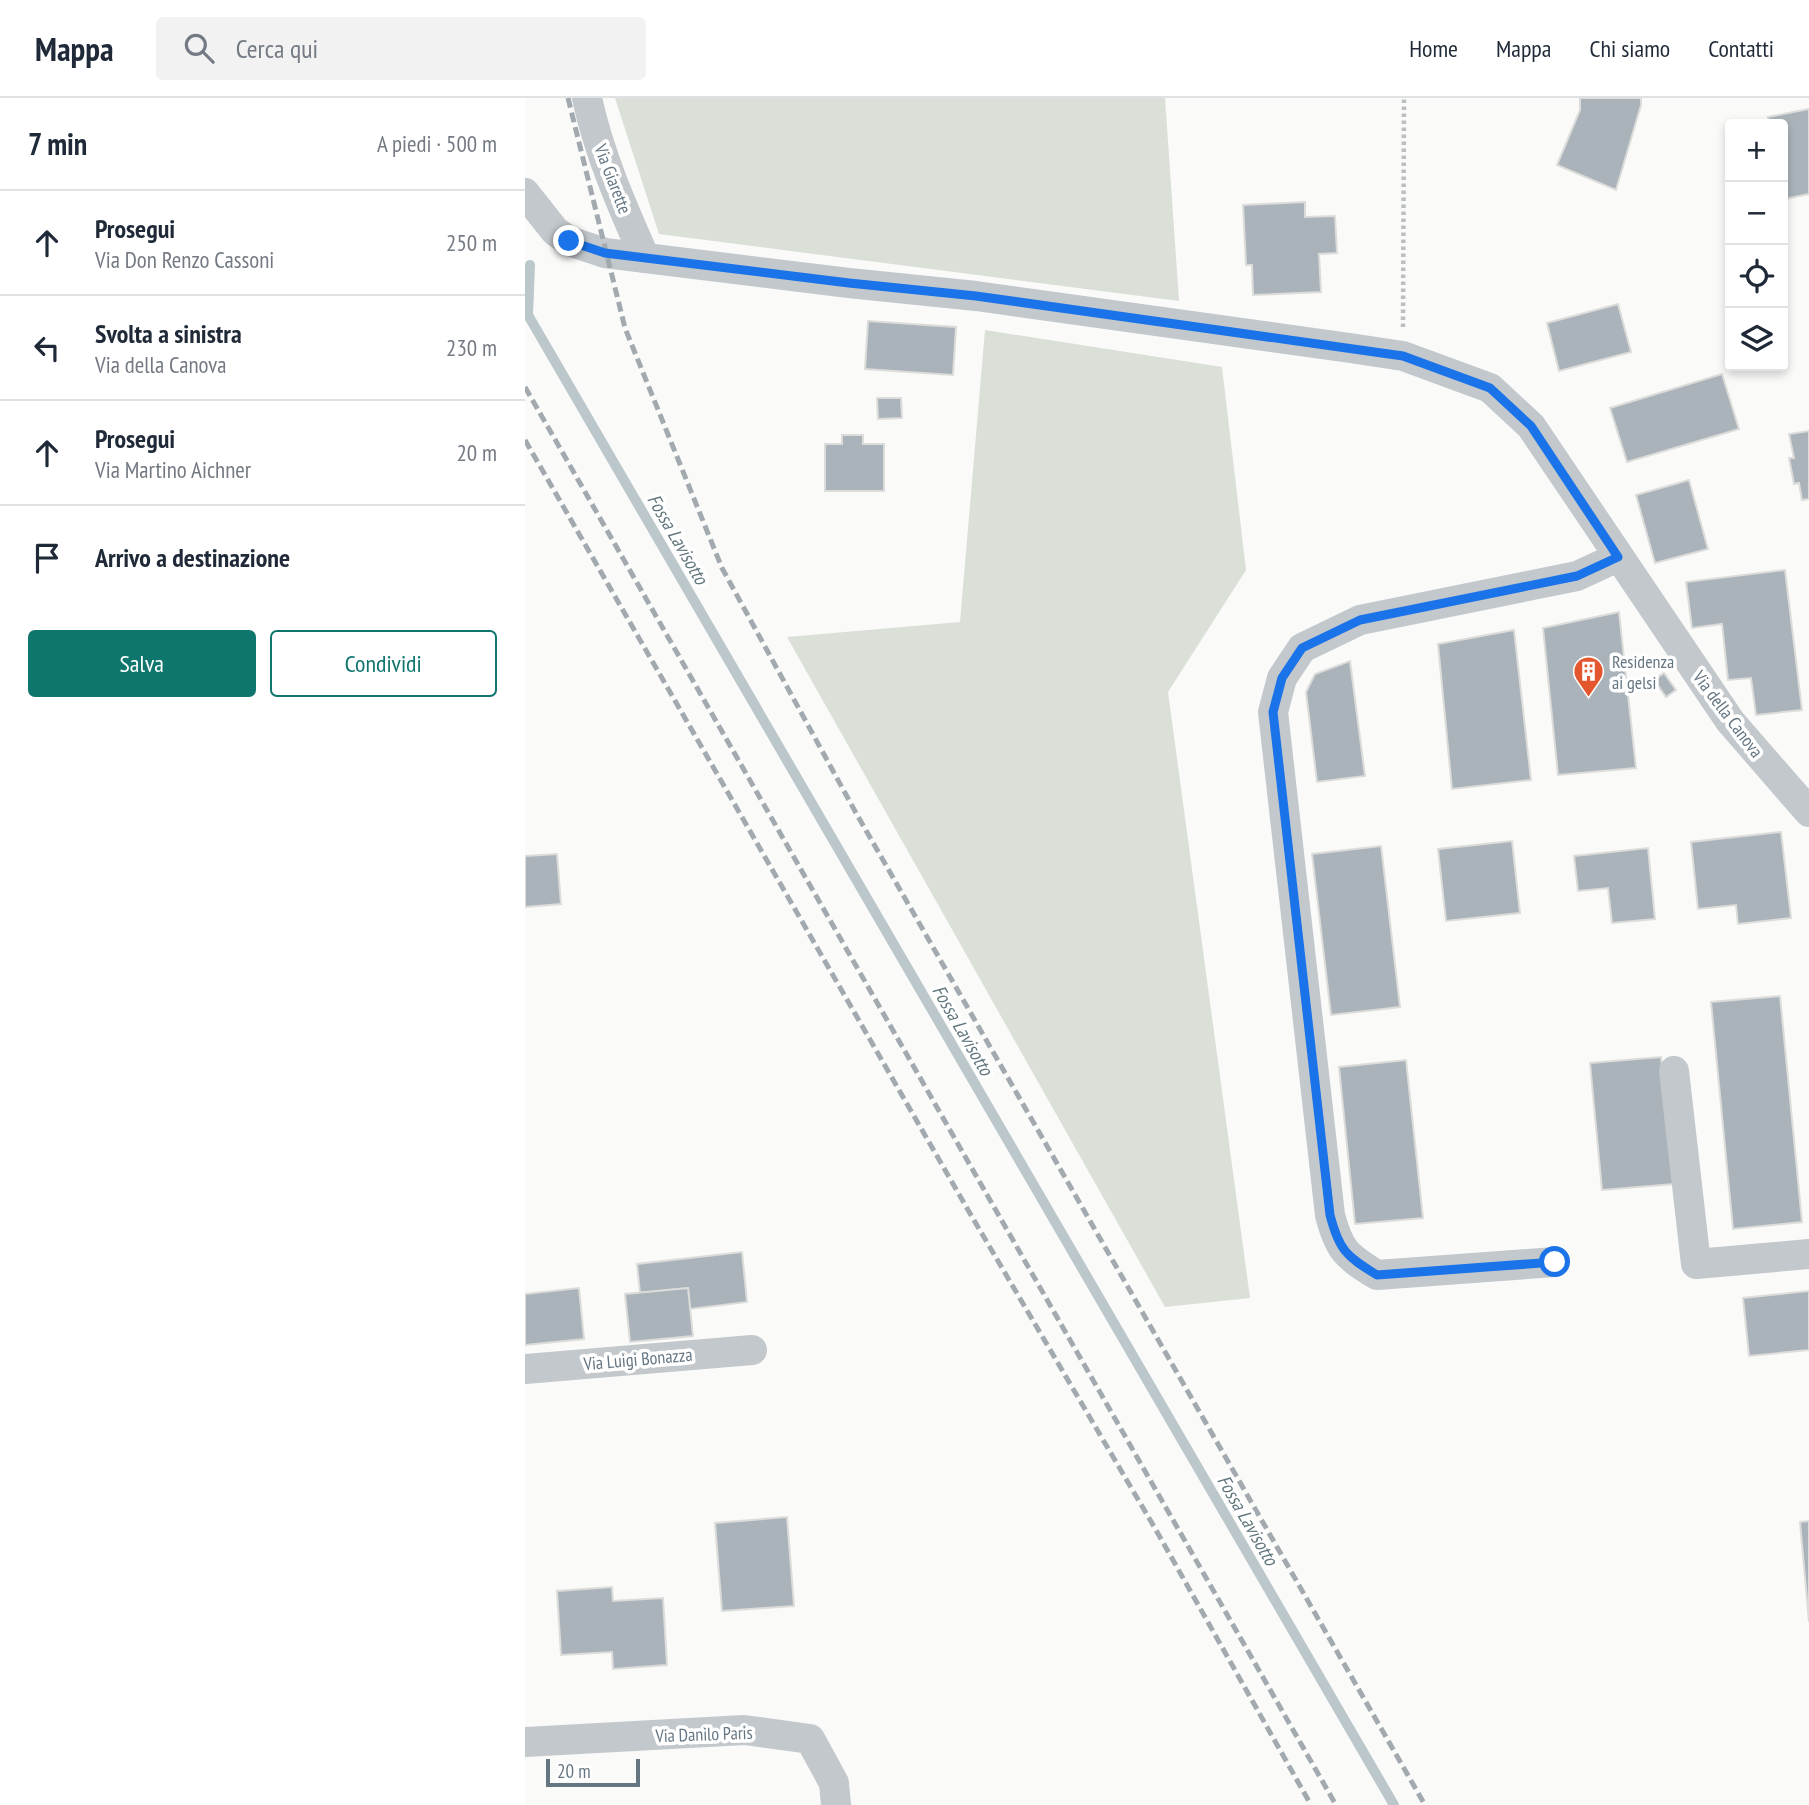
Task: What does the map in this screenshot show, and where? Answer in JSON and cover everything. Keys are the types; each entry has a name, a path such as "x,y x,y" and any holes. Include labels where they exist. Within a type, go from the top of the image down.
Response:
{"street":[{"name":"Via Giarette","path":"587,98 592,123 615,189 645,258"},
{"name":"Via della Canova","path":"525,193 555,231 569,241 605,253 976,296 1403,356 1490,388 1531,426 1730,721 1809,812"},
{"path":"1555,1262 1377,1275 1353,1260 1336,1241 1330,1215 1273,712 1282,678 1302,648 1360,620 1577,576 1618,557"},
{"path":"1674,1071 1696,1264 1809,1254"},
{"name":"Via Luigi Bonazza","path":"525,1369 752,1350"},
{"name":"Via Danilo Paris","path":"525,1742 744,1730 810,1739 834,1783 836,1805"}],"path":[{"path":"1403,356 1404,98"}],"shaded area":[{"path":"615,98 1165,98 1179,301 659,234"},
{"path":"985,330 1222,367 1246,570 1168,692 1250,1298 1165,1307 787,637 960,622"}],"building":[{"path":"1580,98 1641,98 1616,190 1557,165 1580,110"},
{"path":"1809,109 1809,194 1788,198 1788,119 1768,117"},
{"path":"1305,202 1305,217 1335,216 1337,253 1319,254 1321,292 1253,295 1252,265 1246,265 1243,205"},
{"path":"1618,304 1631,352 1559,371 1547,323"},
{"path":"868,321 956,327 953,375 865,369"},
{"path":"1722,374 1739,429 1627,462 1610,408"},
{"path":"877,398 901,398 902,418 878,419"},
{"path":"1809,431 1809,499 1802,500 1799,483 1794,484 1789,458 1794,458 1789,434"},
{"path":"842,435 863,435 863,444 884,444 884,491 825,491 825,444 842,444"},
{"path":"1689,480 1708,549 1655,563 1636,495"},
{"path":"1785,570 1802,710 1756,715 1751,678 1728,680 1722,624 1692,628 1686,582"},
{"name":"Residenza ai gelsi","path":"1619,612 1636,768 1558,775 1543,628"},
{"path":"1514,630 1531,780 1452,789 1438,644"},
{"path":"1350,661 1365,776 1317,782 1306,692 1315,674"},
{"path":"1664,673 1676,690 1666,697 1654,680"},
{"path":"1781,832 1791,918 1738,924 1736,905 1698,909 1691,842"},
{"path":"1512,841 1520,913 1446,921 1438,849"},
{"path":"1381,846 1400,1007 1331,1015 1312,854"},
{"path":"1648,848 1655,919 1612,923 1608,888 1578,891 1574,856"},
{"path":"557,854 561,904 525,907 525,856"},
{"path":"1780,996 1802,1222 1733,1229 1711,1002"},
{"path":"1661,1057 1674,1184 1602,1190 1590,1063"},
{"path":"1406,1060 1423,1218 1355,1224 1339,1067"},
{"path":"742,1252 747,1302 690,1309 688,1288 640,1293 637,1264"},
{"path":"579,1288 584,1339 525,1345 525,1294"},
{"path":"688,1288 693,1336 630,1342 625,1294"},
{"path":"1809,1291 1809,1350 1749,1356 1743,1298"},
{"path":"787,1517 794,1606 722,1611 715,1523"},
{"path":"1809,1521 1809,1622 1800,1522"},
{"path":"612,1587 613,1601 663,1598 667,1665 613,1669 612,1652 561,1655 557,1591"}],"waterway":[{"name":"Fossa Lavisotto","path":"530,265 528,315 1394,1805"}],"railway":[{"path":"568,98 625,328 722,568 856,813 1425,1805"},
{"path":"525,387 1336,1805"},
{"path":"525,440 968,1210 1156,1530 1311,1805"}],"place":[{"name":"Residenza ai gelsi","path":"1589,698"}],"route":[{"path":"569,241 605,253 976,296 1403,356 1490,388 1531,426 1618,557 1577,576 1360,620 1302,648 1282,678 1273,712 1330,1215 1336,1241 1353,1260 1377,1275 1555,1262"}]}
